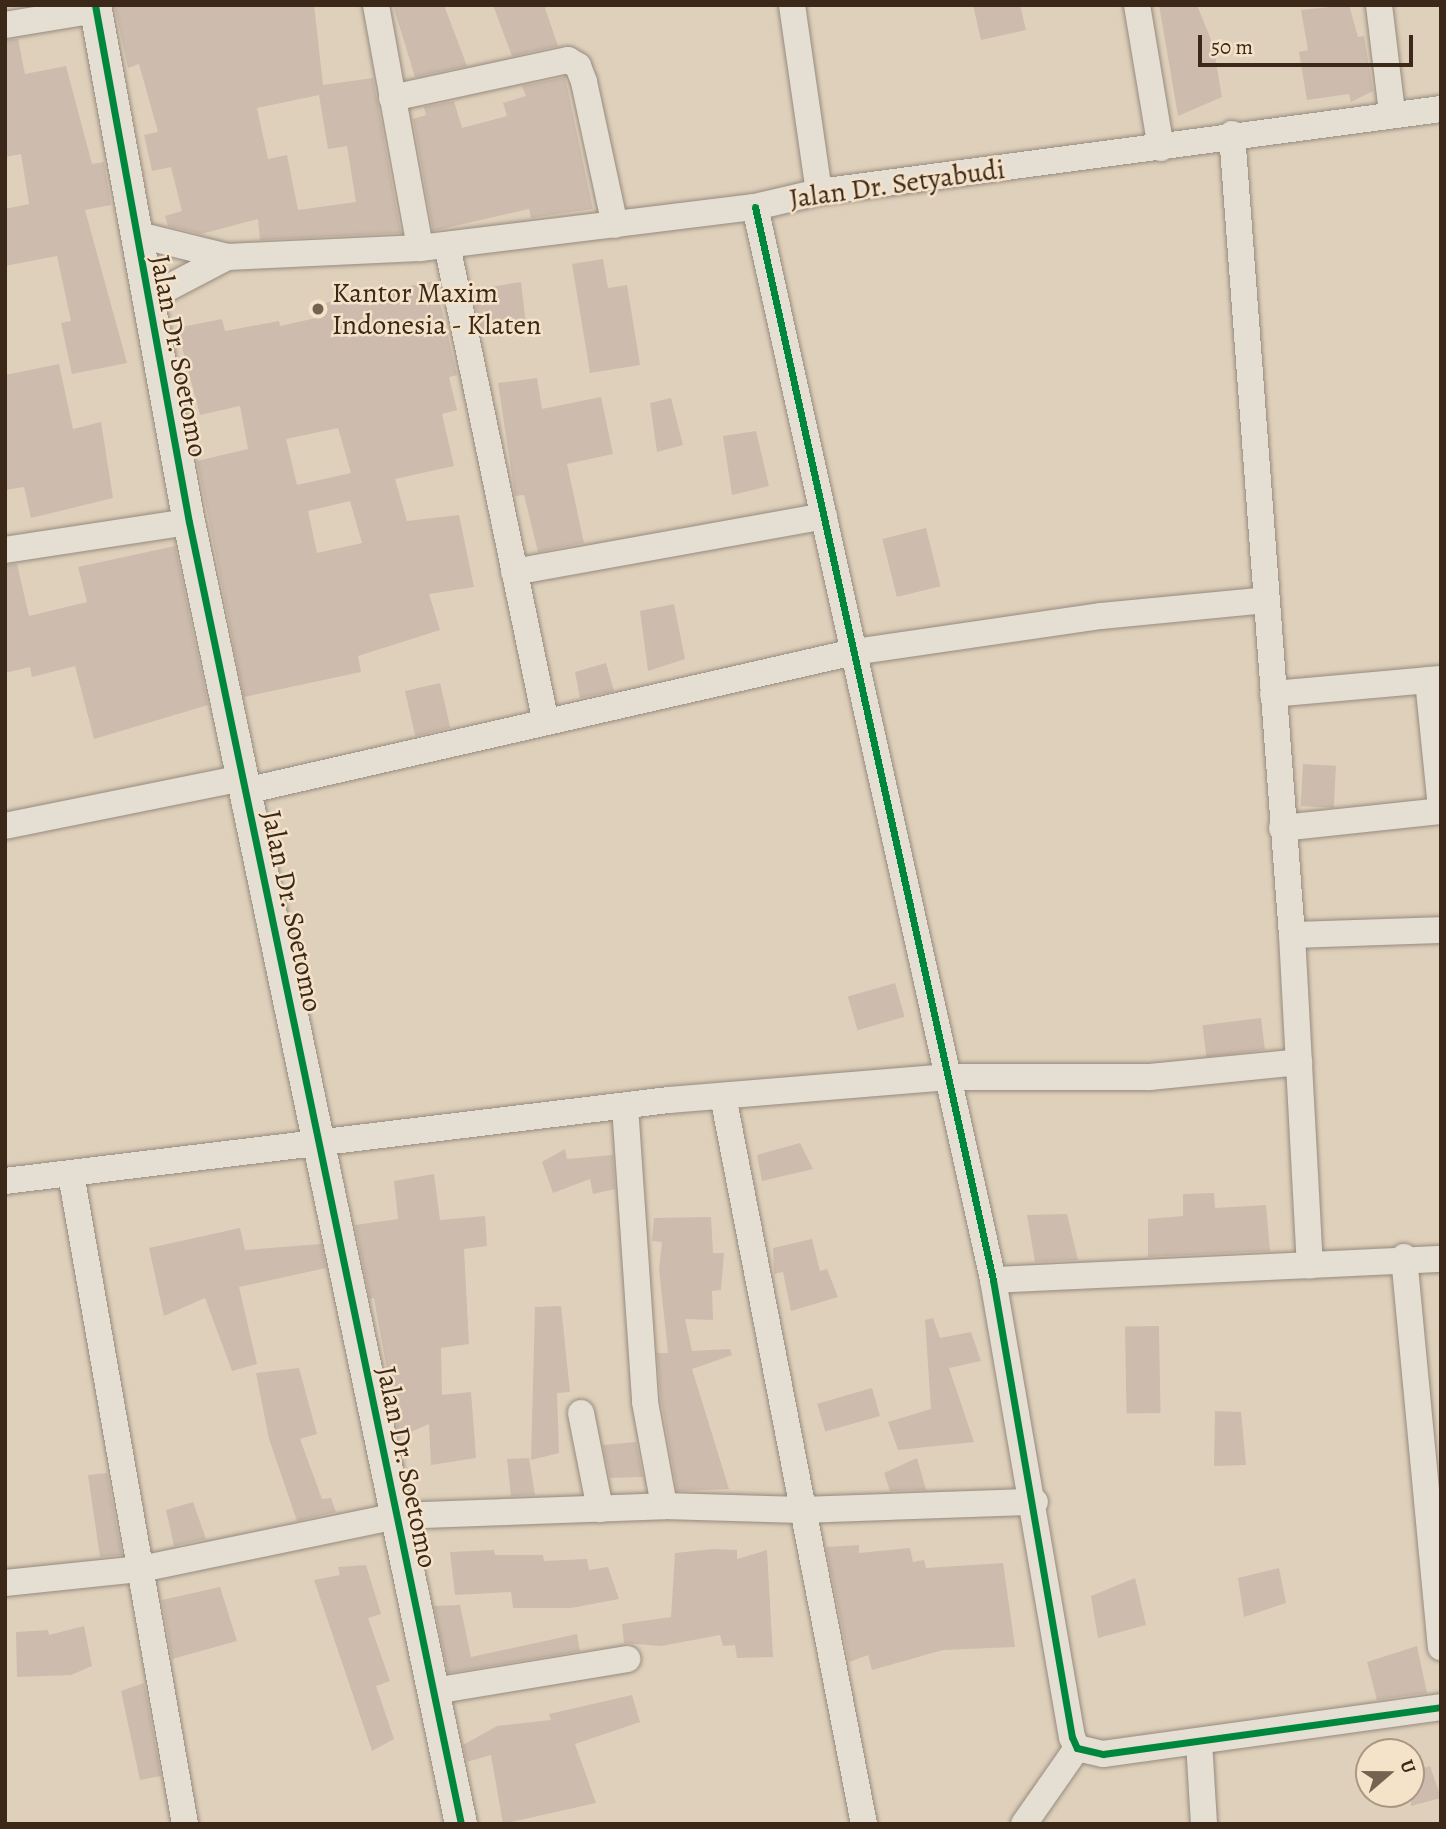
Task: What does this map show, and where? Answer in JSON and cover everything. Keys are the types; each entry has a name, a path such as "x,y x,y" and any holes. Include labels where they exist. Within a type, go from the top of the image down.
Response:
{"street":[{"path":"376,5 420,248"},
{"path":"792,5 819,192"},
{"path":"1137,5 1161,148"},
{"path":"1379,5 1392,113"},
{"path":"5,25 96,8"},
{"name":"Jalan Dr. Soetomo","path":"96,8 189,522 461,1824"},
{"path":"393,98 568,60 578,66 584,82 615,225"},
{"name":"Jalan Dr. Setyabudi","path":"135,234 227,257 420,248 755,207 819,192 1161,148 1232,134 1441,109"},
{"path":"1232,134 1292,935 1310,1266"},
{"path":"755,207 993,1280 1035,1502 1077,1748 1024,1824"},
{"path":"447,245 546,722"},
{"name":"Jalan Dr. Setyabudi","path":"148,299 227,257"},
{"path":"514,572 824,516"},
{"path":"5,550 189,522"},
{"path":"5,825 244,784 546,722 855,652 1101,617 1266,600"},
{"path":"1273,694 1435,679 1441,809 1282,828"},
{"path":"1292,935 1441,930"},
{"path":"5,1181 321,1146 625,1106 723,1096 946,1077 1150,1077 1299,1062"},
{"path":"723,1096 801,1510 864,1824"},
{"path":"625,1106 645,1402 664,1506"},
{"path":"71,1174 185,1824"},
{"path":"993,1280 1310,1266 1404,1257 1441,1259"},
{"path":"1404,1257 1441,1647"},
{"path":"582,1413 600,1508"},
{"path":"5,1583 141,1569 396,1517 664,1506 801,1510 1035,1502"},
{"path":"434,1691 627,1659"},
{"path":"1077,1748 1103,1754 1441,1707"},
{"path":"1199,1742 1204,1824"}],"building":[{"path":"114,5 314,5 323,85 373,78 401,233 260,240 258,219 201,234 168,226 165,216 182,211 171,167 152,171 144,135 158,132 139,64 128,68","holes":["319,95 328,149 347,146 356,202 298,210 287,155 268,159 257,108"]},
{"path":"393,5 444,5 467,66 415,77"},
{"path":"493,5 544,5 558,46 512,56"},
{"path":"973,5 1020,5 1026,30 981,40"},
{"path":"1159,5 1197,5 1213,45 1222,97 1178,116"},
{"path":"1349,5 1358,37 1364,36 1373,91 1351,102 1349,94 1307,100 1299,52 1308,50 1301,10"},
{"path":"18,39 25,74 66,66 92,164 104,162 111,205 85,210 127,363 72,374 61,323 71,321 57,256 5,266 5,209 29,204 21,154 5,157 5,40"},
{"path":"565,77 593,209 531,218 529,209 433,231 413,119 426,115 424,107 454,101 462,128 507,116 503,103 526,96 522,86"},
{"path":"603,259 608,288 627,285 640,365 590,373 572,264"},
{"path":"435,281 457,375 449,377 457,410 442,414 454,466 395,479 407,521 459,515 474,587 429,594 440,630 358,656 361,672 244,697 197,461 248,449 240,406 200,415 177,328 222,319 225,331 279,321 280,326 325,316 325,303","holes":["338,428 351,473 297,485 286,439","350,501 362,543 317,553 308,511"]},
{"path":"521,282 526,325 481,330 472,290"},
{"path":"59,364 73,429 101,422 113,498 31,518 24,487 5,490 5,375"},
{"path":"537,378 542,409 601,397 613,454 567,464 584,543 538,552 524,495 515,496 498,383"},
{"path":"671,398 683,445 657,452 650,403"},
{"path":"756,431 769,486 732,495 723,436"},
{"path":"926,528 941,586 897,597 882,539"},
{"path":"175,546 208,705 94,739 75,666 32,677 30,667 5,673 5,565 17,564 29,616 87,602 78,567"},
{"path":"674,604 685,659 648,671 640,611"},
{"path":"606,663 614,691 580,698 575,672"},
{"path":"440,683 450,728 415,736 405,691"},
{"path":"1303,764 1336,766 1334,808 1301,806"},
{"path":"895,983 905,1017 858,1030 848,997"},
{"path":"1261,1018 1265,1050 1206,1057 1202,1025"},
{"path":"800,1143 813,1169 762,1181 757,1155"},
{"path":"565,1149 567,1159 613,1155 615,1189 593,1194 590,1179 553,1193 542,1162"},
{"path":"434,1174 440,1220 485,1216 487,1246 464,1249 469,1344 441,1348 442,1395 471,1392 476,1458 431,1465 429,1424 399,1437 374,1298 370,1299 355,1225 398,1219 394,1181"},
{"path":"1214,1193 1215,1208 1266,1205 1270,1251 1148,1257 1148,1219 1183,1216 1183,1194"},
{"path":"1067,1214 1078,1260 1035,1262 1027,1215"},
{"path":"711,1217 713,1253 724,1253 721,1290 712,1291 713,1320 685,1319 692,1351 730,1349 732,1355 692,1369 729,1489 677,1491 661,1400 657,1353 668,1353 659,1269 662,1242 652,1241 654,1218"},
{"path":"240,1228 245,1250 321,1244 326,1268 239,1287 257,1364 232,1371 205,1298 164,1316 149,1248"},
{"path":"812,1239 820,1271 827,1269 838,1297 791,1311 783,1272 774,1274 773,1248"},
{"path":"561,1306 570,1392 557,1393 559,1453 531,1460 535,1307"},
{"path":"933,1318 940,1338 971,1332 981,1361 949,1368 974,1442 898,1450 888,1422 931,1409 925,1320"},
{"path":"1159,1326 1161,1413 1127,1414 1125,1327"},
{"path":"299,1368 317,1434 300,1439 322,1499 331,1498 336,1512 297,1521 269,1439 256,1373"},
{"path":"872,1388 880,1416 825,1432 817,1404"},
{"path":"1215,1411 1241,1412 1246,1465 1214,1466"},
{"path":"636,1442 643,1477 610,1478 603,1445"},
{"path":"529,1458 535,1495 511,1496 507,1459"},
{"path":"917,1458 926,1490 890,1491 884,1473"},
{"path":"107,1473 122,1555 100,1557 88,1475"},
{"path":"193,1502 206,1539 174,1546 166,1510"},
{"path":"859,1545 859,1553 910,1548 913,1562 924,1560 926,1568 1003,1563 1015,1647 943,1650 872,1670 868,1655 849,1662 826,1547"},
{"path":"714,1549 737,1550 737,1559 767,1550 773,1657 737,1658 735,1645 723,1646 720,1635 661,1646 624,1643 622,1624 671,1617 675,1553"},
{"path":"494,1550 495,1555 543,1555 544,1561 587,1559 589,1570 608,1567 619,1599 571,1608 513,1608 511,1592 455,1595 450,1552"},
{"path":"366,1565 381,1614 368,1618 390,1681 376,1686 394,1739 372,1751 314,1580 340,1575 338,1567"},
{"path":"1279,1568 1286,1603 1244,1617 1238,1578"},
{"path":"1135,1578 1146,1625 1098,1638 1091,1596"},
{"path":"220,1587 237,1641 172,1659 162,1600"},
{"path":"460,1605 471,1657 577,1634 580,1651 448,1673 434,1606"},
{"path":"84,1626 92,1666 71,1675 17,1677 16,1632 48,1630 49,1635"},
{"path":"1417,1646 1427,1693 1377,1700 1367,1662"},
{"path":"144,1683 161,1776 140,1780 121,1691"},
{"path":"632,1695 640,1722 575,1744 596,1803 503,1824 491,1755 467,1762 463,1745 497,1726 551,1720 549,1714"},
{"path":"1430,1766 1441,1798 1425,1802 1425,1768"}],"cycle path":[{"path":"95,5 189,522 461,1824"},
{"path":"755,207 993,1280 1072,1737 1077,1748 1103,1754 1441,1707"}],"place":[{"name":"Kantor Maxim Indonesia - Klaten","path":"318,309"}]}
